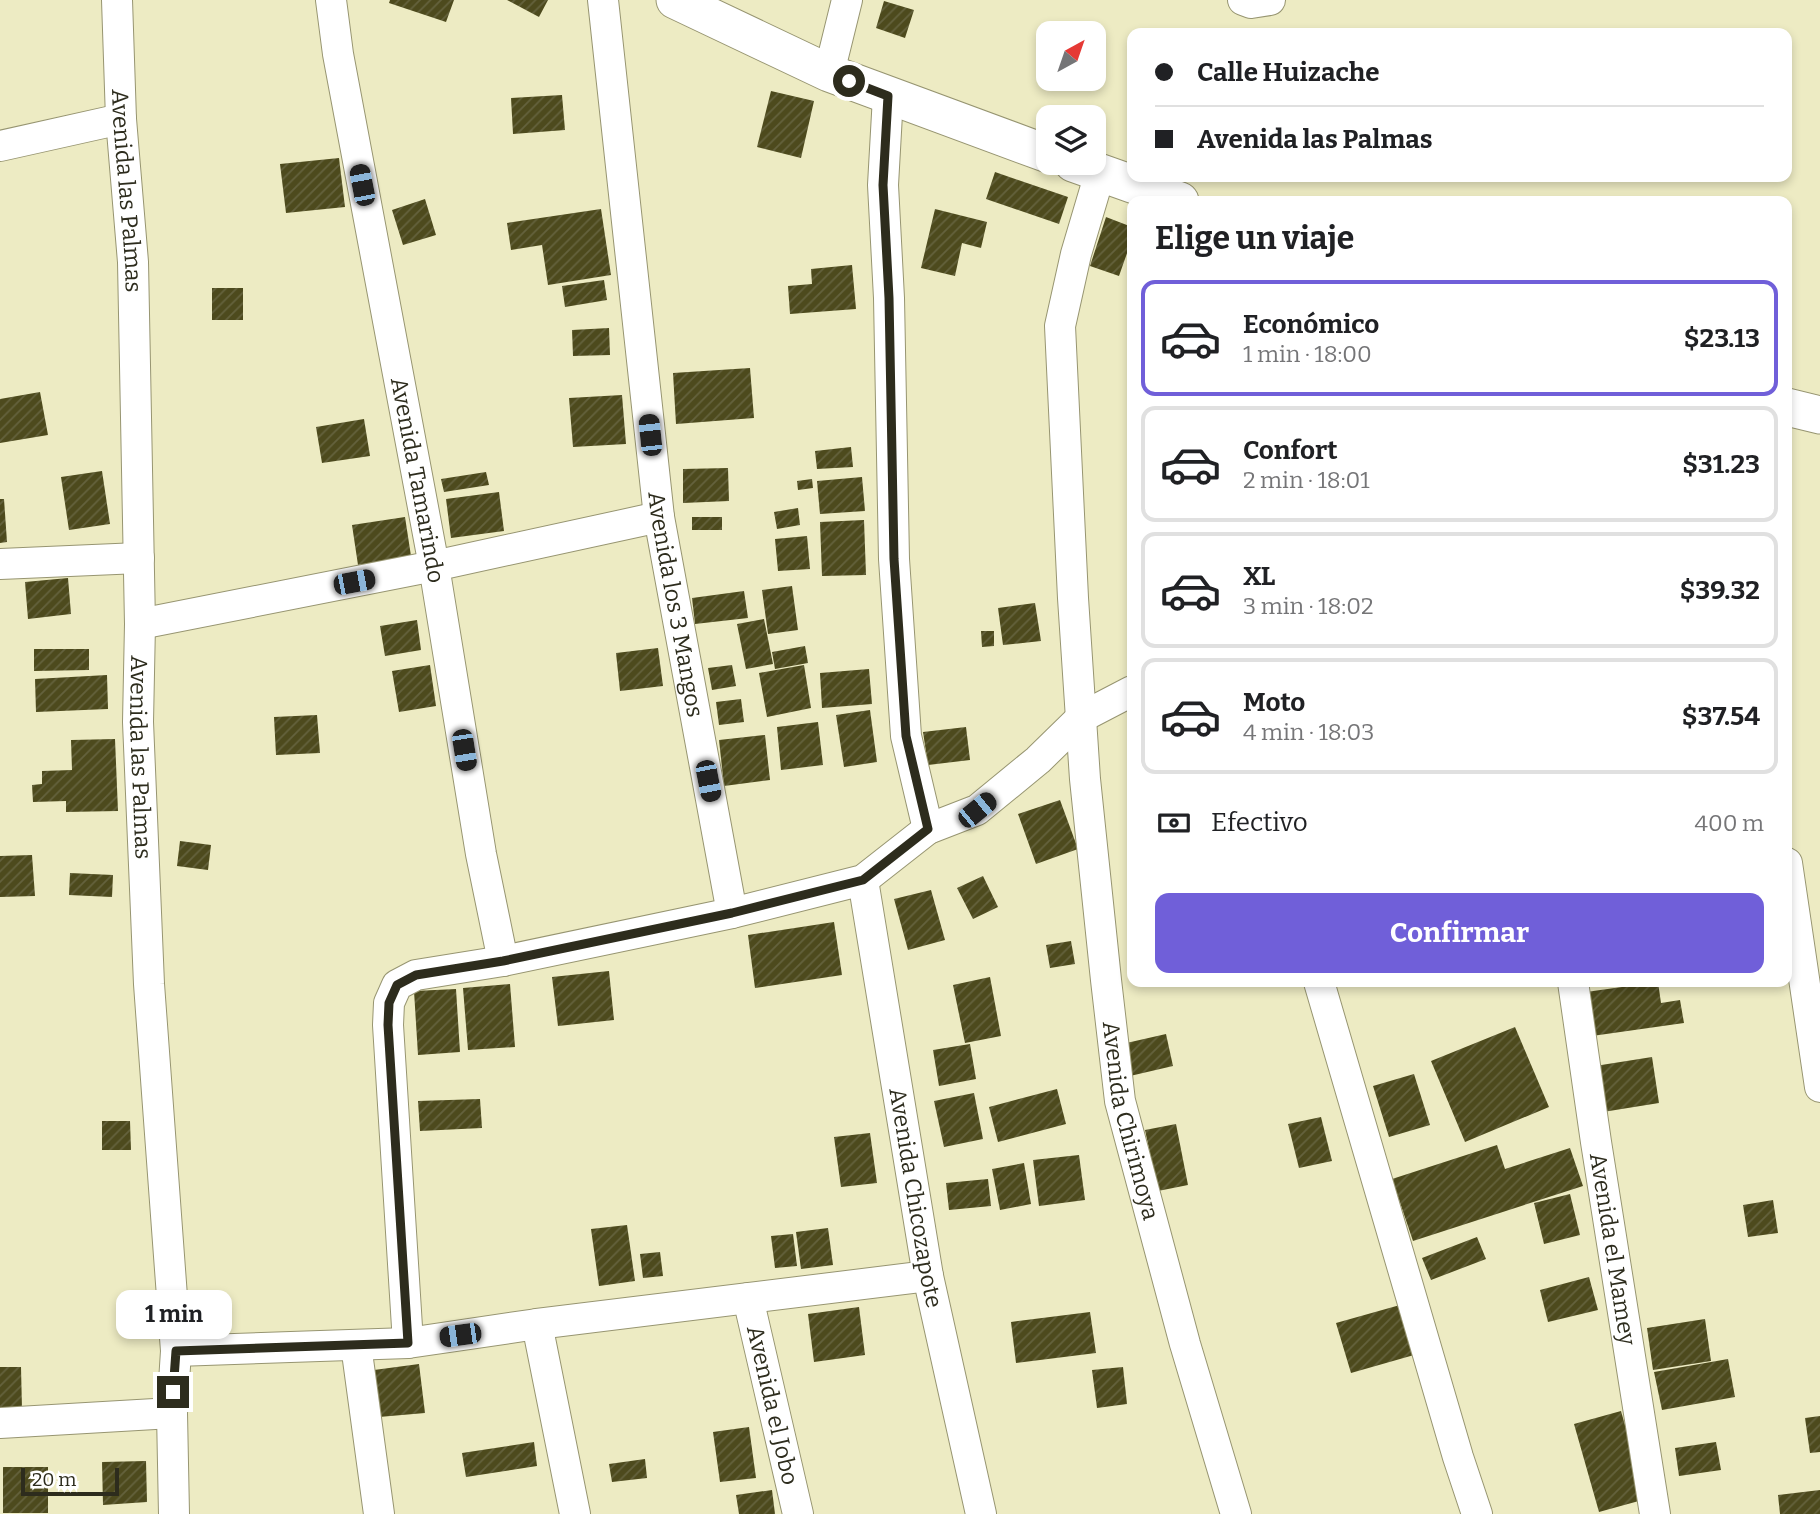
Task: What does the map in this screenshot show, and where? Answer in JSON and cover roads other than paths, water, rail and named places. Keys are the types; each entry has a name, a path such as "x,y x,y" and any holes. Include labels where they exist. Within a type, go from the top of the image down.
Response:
{"street":[{"name":"Avenida las Palmas","path":"117,0 121,120 133,262 139,558 138,722 149,984 176,1351 172,1413 174,1514"},
{"name":"Avenida Tamarindo","path":"331,0 340,67 434,566 481,855 503,961"},
{"name":"Avenida los 3 Mangos","path":"603,0 659,517 732,913"},
{"path":"675,0 829,73 1036,150"},
{"path":"829,73 847,0"},
{"path":"1243,0 1251,3 1270,0"},
{"path":"888,96 883,185 889,298 894,559 906,736 928,829"},
{"path":"0,146 121,120"},
{"name":"Avenida Chirimoya","path":"1086,175 1076,254 1060,326 1085,779 1120,1101 1185,1344 1236,1514"},
{"path":"1106,175 1166,196"},
{"path":"1792,408 1820,415"},
{"path":"139,624 434,566 659,517"},
{"path":"0,564 139,558"},
{"path":"408,1343 388,1025 389,1003 397,985 416,975 503,961 732,913 863,880 928,829 977,810 1038,760 1082,717 1127,694"},
{"name":"Avenida Chicozapote","path":"863,880 928,1276 981,1514"},
{"path":"1792,897 1820,1087"},
{"path":"1320,987 1454,1444 1477,1514"},
{"name":"Avenida el Mamey","path":"1574,987 1655,1514"},
{"path":"176,1351 408,1343 537,1324 928,1276"},
{"name":"Avenida el Jobo","path":"748,1298 798,1514"},
{"path":"537,1324 575,1514"},
{"path":"356,1345 379,1514"},
{"path":"0,1423 172,1413"}]}
